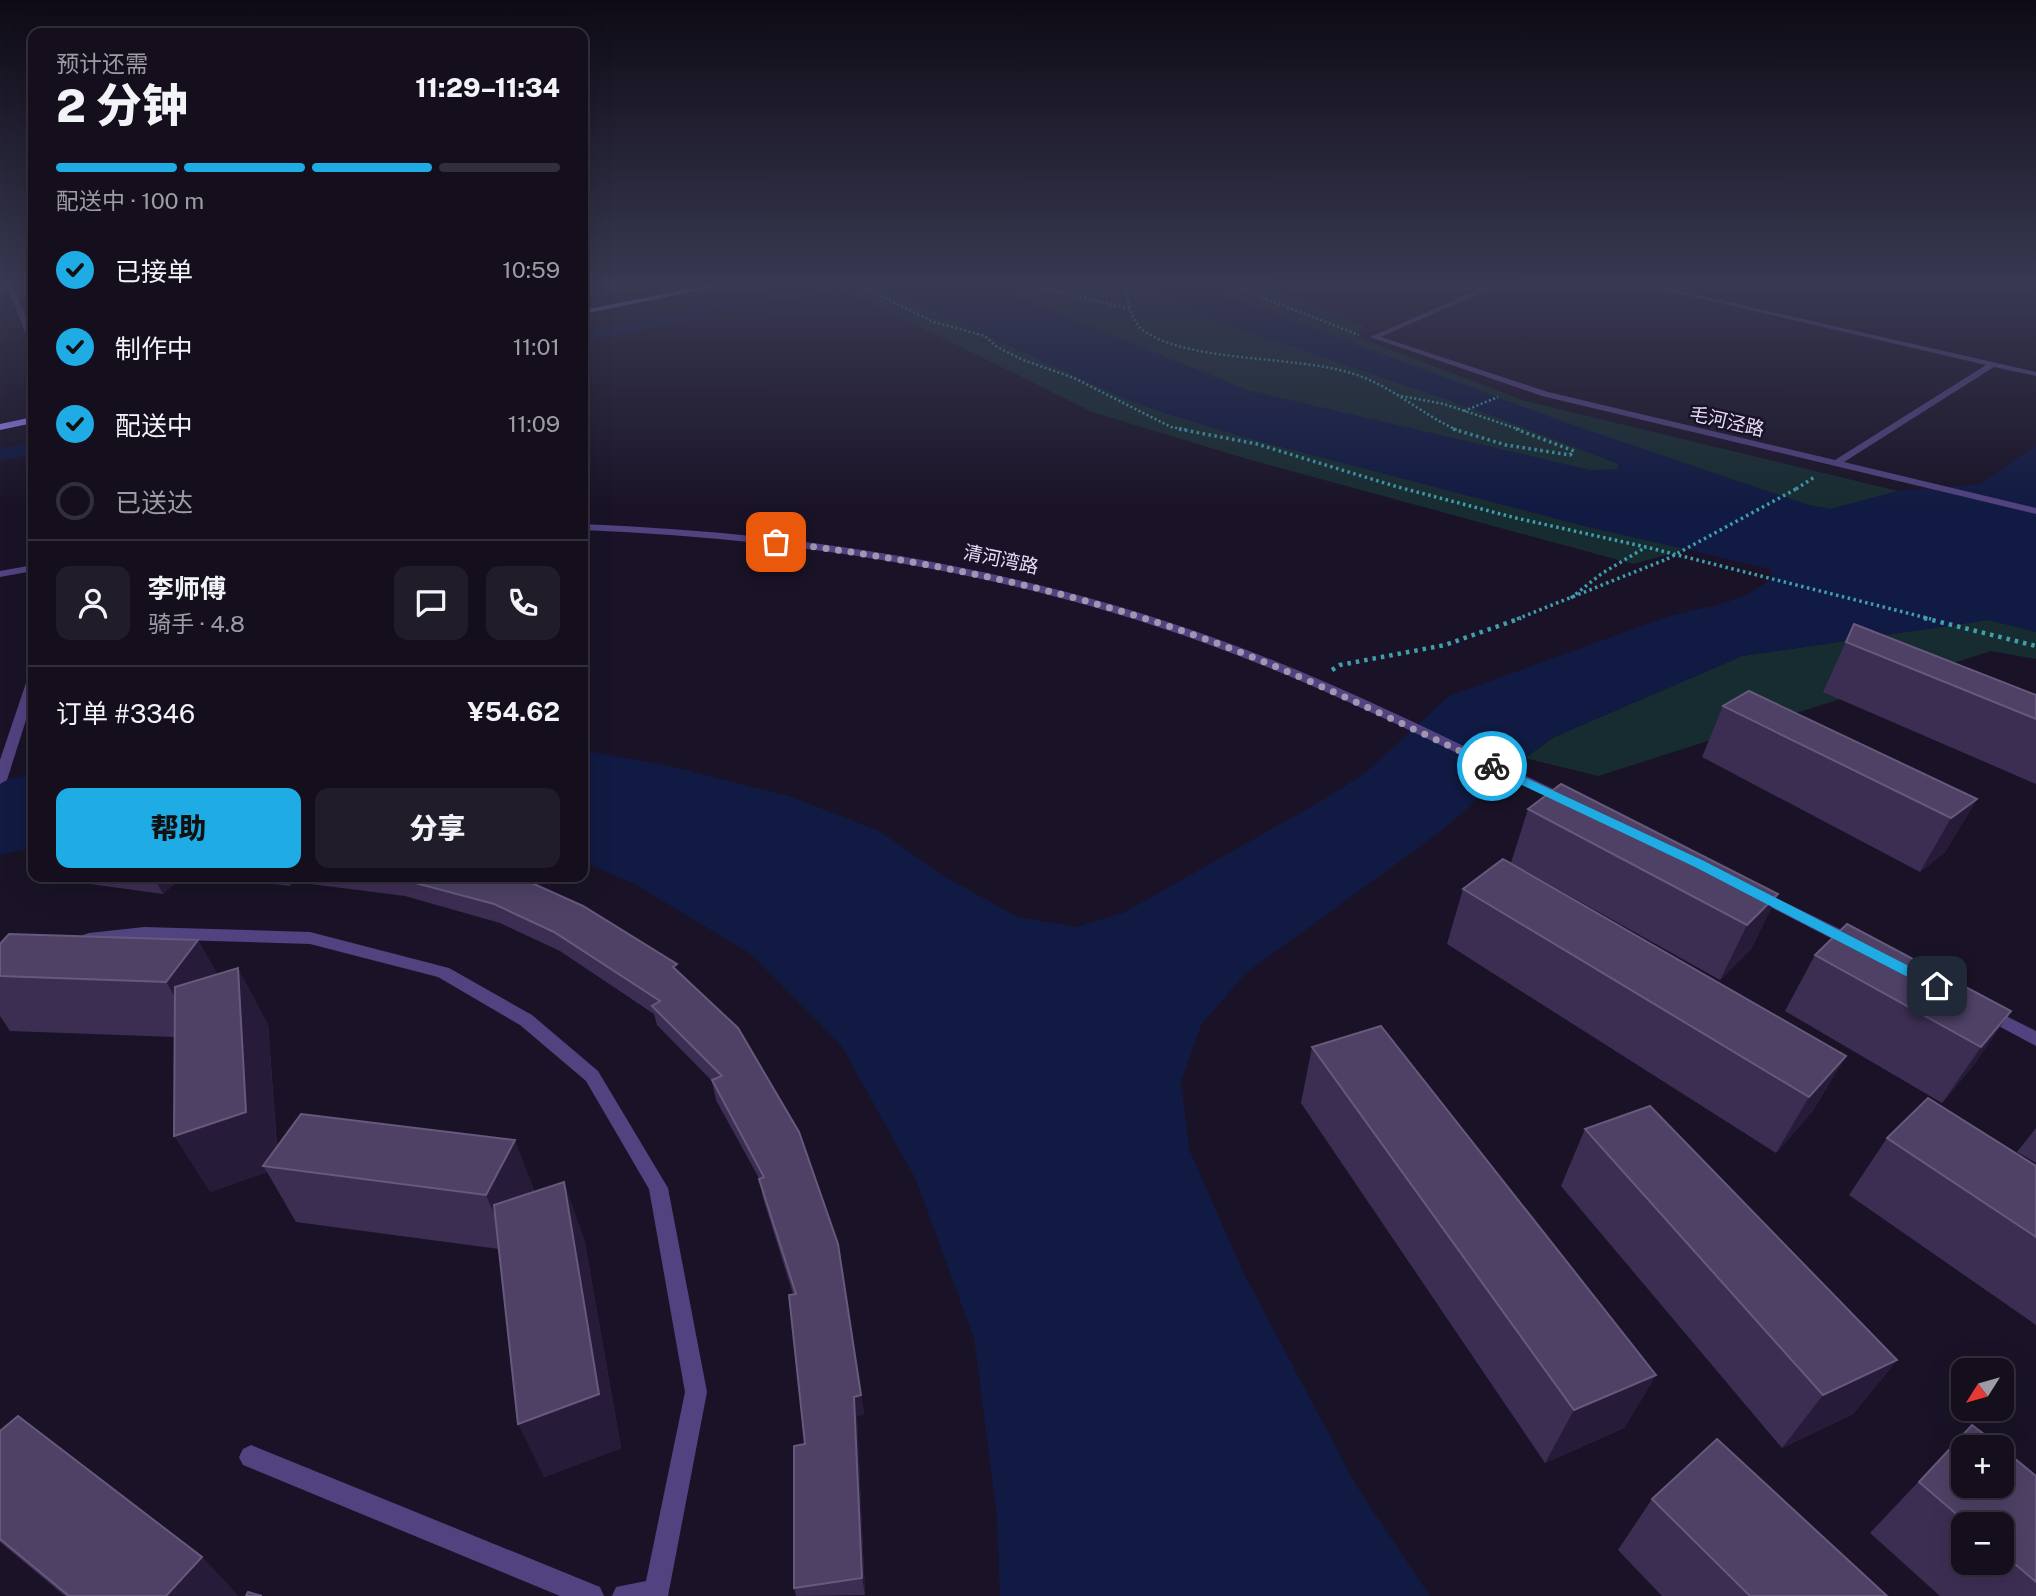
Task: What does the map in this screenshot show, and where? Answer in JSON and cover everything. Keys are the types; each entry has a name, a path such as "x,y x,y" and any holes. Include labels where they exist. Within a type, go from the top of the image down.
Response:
{"main road":[{"path":"0,427 28,421"}],"street":[{"name":"毛河泾路","path":"1437,358 1523,388 2036,511"},
{"path":"1969,358 2033,373"},
{"path":"1835,464 1993,364"},
{"name":"清河湾路","path":"588,527 753,540 887,557 1097,603 1167,625 1310,683 1578,807"},
{"path":"0,574 28,569"},
{"path":"0,780 28,696"},
{"path":"1746,888 1864,948"},
{"path":"66,942 144,933 310,939 443,972 526,1020 592,1076 658,1188 696,1392 656,1594 625,1596"},
{"path":"1974,1006 2036,1039"},
{"path":"251,1457 591,1596"}],"path":[{"path":"1020,358 1081,381 1171,427 1257,444 1424,494 1516,518 1646,547 2036,646"},
{"path":"1255,358 1350,372 1401,396 1449,427 1555,455 1570,455 1574,451 1463,411 1421,398 1401,396"},
{"path":"1463,411 1523,388"},
{"path":"1310,683 1340,665 1445,645 1567,600 1667,559 1796,489"},
{"path":"1567,600 1601,574 1646,547"}],"green space":[{"path":"984,358 1414,358 1525,401 1898,491 1633,564 1247,459 1092,412"},
{"path":"2036,587 2036,659 1991,651 1598,776 1525,758 1554,737 1742,656 1988,620"}],"water":[{"path":"1037,358 1169,358 1247,390 1591,470 1618,469 1618,464 1488,414 1326,358 1394,358 1567,423 1809,505 1830,509 1898,491 1980,484 2036,446 2036,632 1988,620 1742,656 1554,737 1525,758 1440,832 1246,973 1201,1025 1181,1082 1189,1149 1244,1274 1357,1487 1430,1596 1000,1596 997,1516 974,1338 916,1180 841,1045 751,954 633,883 588,864 588,751 674,767 792,797 879,831 947,878 1018,917 1076,927 1123,913 1323,800 1365,773 1449,696 1669,616 1721,604 1746,595 1772,579 1770,569 1584,526 1247,438 1127,400"},
{"path":"28,775 28,848 0,855 0,781"}],"building":[{"path":"1854,624 2036,695 2036,719 1846,642"},
{"path":"1749,691 1977,799 1951,818 1723,706"},
{"path":"1561,784 1778,894 1747,925 1528,809"},
{"path":"1503,859 1846,1056 1809,1097 1463,889"},
{"path":"412,882 530,882 583,906 677,964 673,967 738,1028 799,1132 838,1244 861,1395 854,1397 862,1578 794,1588 794,1446 805,1444 789,1295 796,1294 759,1179 764,1177 712,1080 722,1076 652,1006 660,1001 554,932 494,904"},
{"path":"1847,924 2011,1011 1981,1047 1815,955"},
{"path":"9,934 198,940 166,982 0,976 0,944"},
{"path":"238,968 246,1112 174,1136 175,987"},
{"path":"1381,1026 1656,1375 1574,1410 1312,1047"},
{"path":"1928,1098 2036,1166 2036,1237 1887,1138"},
{"path":"1650,1106 1897,1360 1823,1395 1585,1129"},
{"path":"301,1114 515,1140 486,1195 263,1166"},
{"path":"564,1182 599,1394 518,1424 494,1205"},
{"path":"18,1416 202,1557 166,1596 69,1596 0,1539 0,1431"},
{"path":"1972,1425 1985,1435 1963,1435"},
{"path":"1717,1439 1887,1596 1750,1596 1652,1499"},
{"path":"1951,1448 1951,1498 2014,1498 2014,1458 2036,1476 2036,1582 2014,1563 2014,1512 1954,1512 1919,1482"},
{"path":"248,1592 262,1596 246,1596"}],"waterway":[{"path":"0,455 28,449"}],"way so far":[{"path":"776,542 887,557 1097,603 1167,625 1268,664 1492,766"}],"route":[{"path":"1492,766 1699,864 1937,986"}]}
